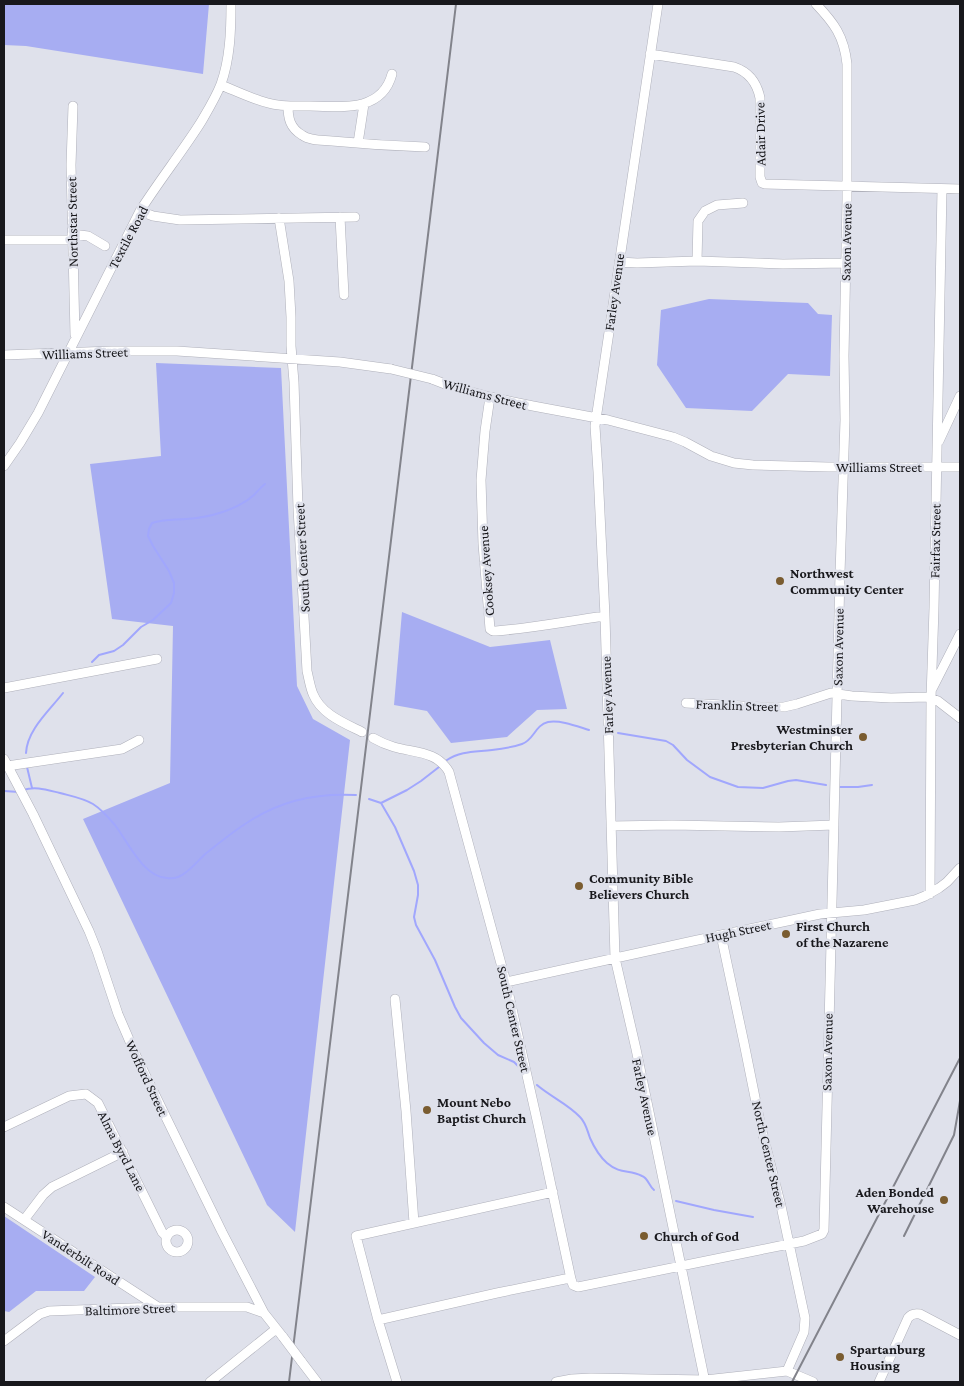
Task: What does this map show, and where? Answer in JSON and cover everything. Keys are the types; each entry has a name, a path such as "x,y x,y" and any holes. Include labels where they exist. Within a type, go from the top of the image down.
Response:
{"street":[{"name":"Textile Road","path":"4,466 29,428 140,212 199,125 216,96 221,85 228,57 231,4"},
{"name":"Farley Avenue","path":"658,4 595,426 604,616 615,958 636,1049 705,1381"},
{"name":"Saxon Avenue","path":"789,1244 820,1236 823,1232 845,420 846,53 836,28 816,4"},
{"name":"Adair Drive","path":"650,54 734,66 750,76 760,98 760,177 762,183 846,187"},
{"path":"221,85 265,102 288,106 354,107 364,104 384,92 392,74"},
{"path":"358,143 364,104"},
{"name":"Northstar Street","path":"73,106 70,165 76,338"},
{"path":"288,106 288,119 292,126 308,138 425,147"},
{"path":"846,187 960,189"},
{"name":"Fairfax Street","path":"930,894 931,694 942,188"},
{"path":"697,261 698,221 705,211 717,205 742,203"},
{"path":"140,212 180,220 355,217"},
{"path":"340,217 344,295"},
{"name":"South Center Street","path":"279,218 289,281 306,659 313,694 325,711 340,722 362,732"},
{"path":"4,240 88,236 105,246"},
{"path":"619,262 846,263"},
{"name":"Williams Street","path":"4,355 177,351 340,362 407,372 450,386 490,396 596,418 679,439 711,456 734,463 843,467 960,467"},
{"name":"Cooksey Avenue","path":"490,396 481,480 483,544 490,628 493,631 534,628 558,622 604,616"},
{"path":"937,444 960,396"},
{"path":"960,634 931,694 960,718"},
{"path":"4,688 157,659"},
{"name":"Franklin Street","path":"686,703 760,707 797,704 828,693 891,698 931,694"},
{"name":"South Center Street","path":"373,738 393,747 432,756 443,763 449,772 506,982 553,1192 570,1279"},
{"path":"5,762 122,749 139,740"},
{"name":"Wofford Street","path":"5,762 89,930 98,951 118,1014 137,1058 222,1232 264,1313 316,1382"},
{"path":"611,826 779,827 834,825"},
{"name":"Hugh Street","path":"506,982 820,914 864,910 915,900 930,894 947,882 960,868"},
{"name":"North Center Street","path":"720,935 761,1127 781,1206 805,1325 802,1338 787,1371"},
{"path":"395,1000 406,1111 414,1223"},
{"name":"Alma Byrd Lane","path":"4,1127 69,1096 86,1094 98,1104 162,1232 167,1237"},
{"path":"24,1220 52,1187 123,1152"},
{"path":"397,1382 378,1320 356,1236 553,1192"},
{"name":"Vanderbilt Road","path":"4,1207 158,1307"},
{"path":"378,1320 565,1279 570,1279 573,1285 578,1287 789,1244"},
{"name":"Baltimore Street","path":"4,1341 43,1312 158,1307 247,1307 264,1313"},
{"path":"879,1382 908,1318 913,1314 920,1314 960,1335"},
{"path":"210,1382 276,1329"},
{"path":"556,1382 591,1378 705,1381 787,1371 813,1382"}],"shaded area":[{"path":"4,4 209,4 203,74 26,46 4,45"},
{"path":"709,299 808,303 818,314 832,315 830,376 788,374 752,411 686,408 657,365 661,310"},
{"path":"156,363 281,368 297,686 313,719 350,740 295,1232 267,1205 83,819 170,783 173,626 112,619 90,464 161,456"},
{"path":"402,612 490,647 550,640 567,709 537,710 507,737 451,743 427,711 394,705"},
{"path":"4,1216 95,1277 84,1291 36,1291 9,1312 4,1311"}],"waterway":[{"path":"92,662 99,655 114,651 123,645 141,627 153,620 171,603 174,583 148,536 152,523 164,520 204,517 231,509 254,495 265,484"},
{"path":"26,753 27,745 34,729 63,693"},
{"path":"447,760 463,753 522,744 540,726 548,722 574,725 589,730"},
{"path":"618,733 666,741 710,777 738,787 763,788 796,780 826,785"},
{"path":"27,767 32,788"},
{"path":"369,799 381,803 407,790 439,767"},
{"path":"840,787 872,785"},
{"path":"23,790 37,788 77,797 93,804 115,825 143,865 158,876 169,878 183,874 234,831 265,812 290,802 316,796 356,795"},
{"path":"4,791 19,792"},
{"path":"381,803 395,827 414,871 418,885 414,917 416,925 435,960 455,1007 461,1018 484,1043 498,1055 514,1062 519,1067"},
{"path":"537,1085 580,1117 595,1148 607,1163 621,1171 644,1177 654,1190"},
{"path":"676,1201 753,1217"}],"railway":[{"path":"289,1382 456,4"},
{"path":"792,1382 960,1058"},
{"path":"904,1236 954,1135 960,1101"}],"place":[{"name":"Northwest Community Center","path":"780,581"},
{"name":"Westminster Presbyterian Church","path":"863,737"},
{"name":"Community Bible Believers Church","path":"579,886"},
{"name":"First Church of the Nazarene","path":"786,934"},
{"name":"Mount Nebo Baptist Church","path":"427,1110"},
{"name":"Aden Bonded Warehouse","path":"944,1200"},
{"name":"Church of God","path":"644,1236"},
{"name":"Spartanburg Housing","path":"840,1357"}]}
